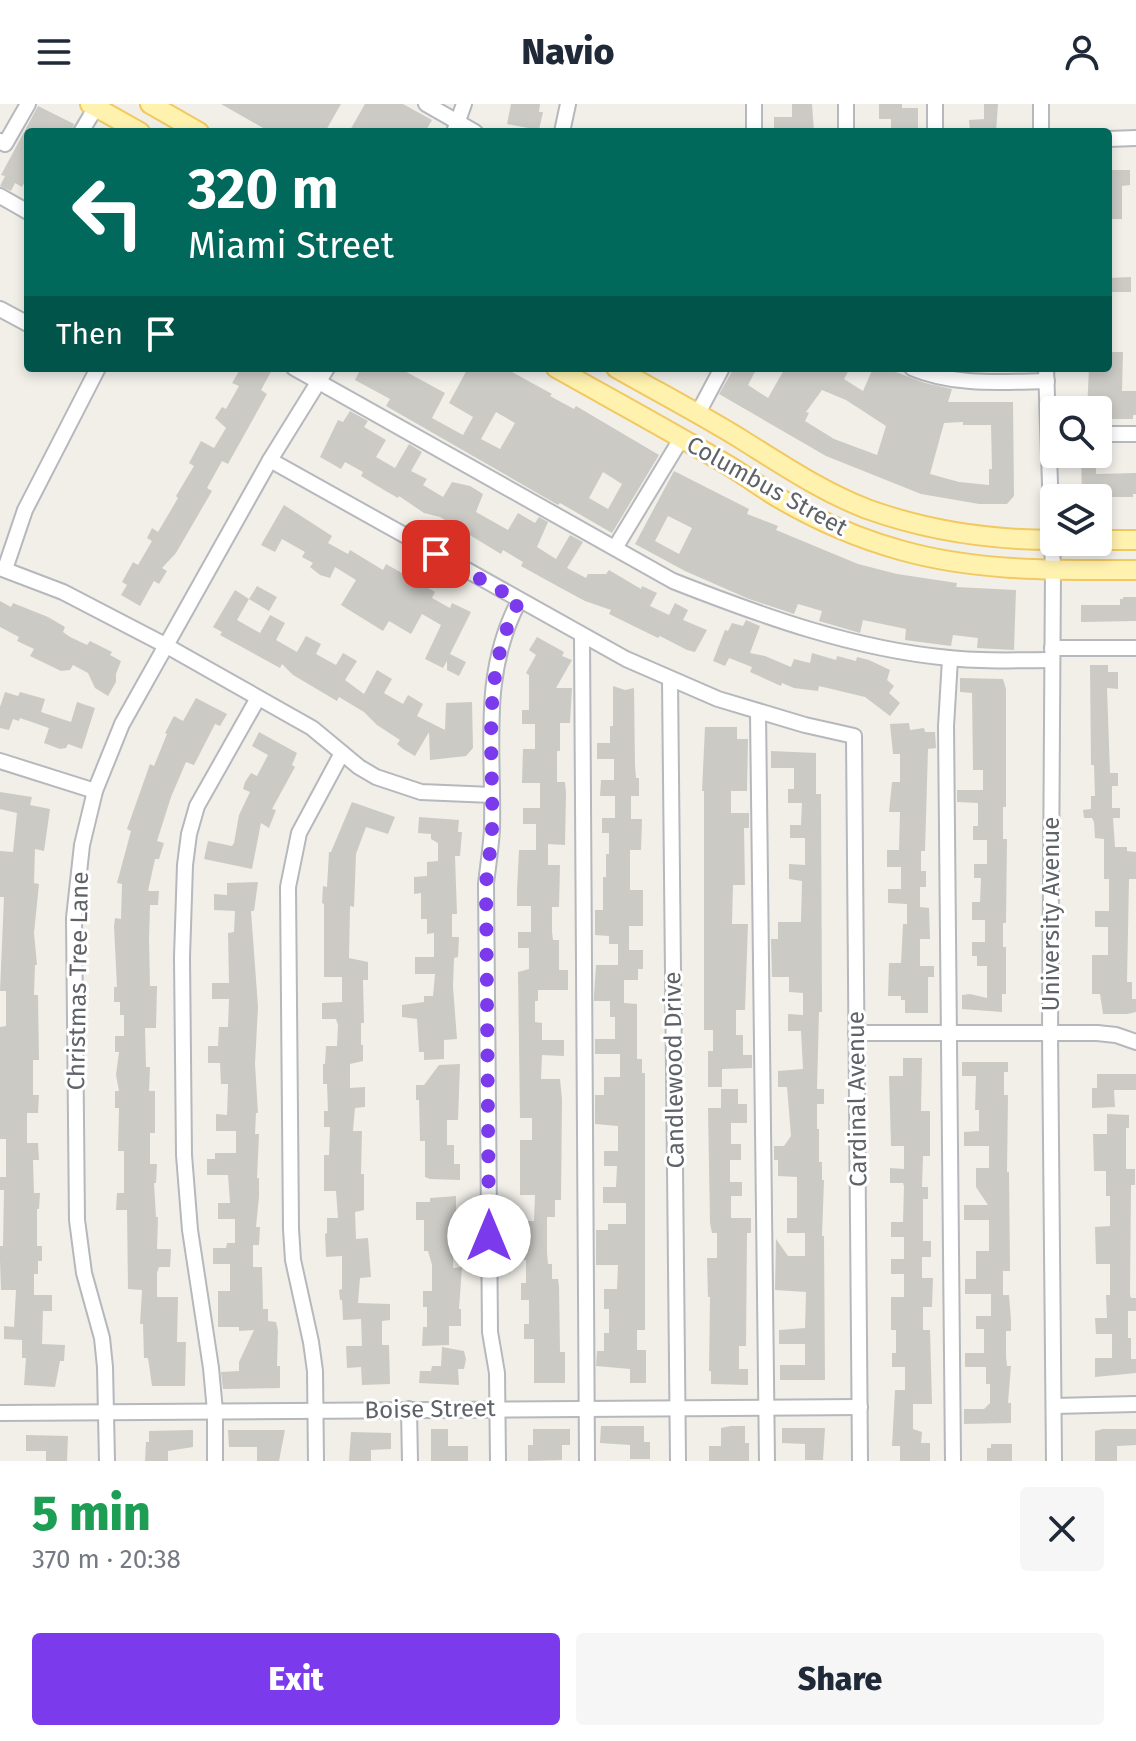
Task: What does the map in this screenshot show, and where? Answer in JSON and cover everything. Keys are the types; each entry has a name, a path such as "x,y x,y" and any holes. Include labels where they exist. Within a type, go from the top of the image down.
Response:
{"main road":[{"path":"150,104 192,128"},
{"path":"93,106 133,128"},
{"name":"Columbus Street","path":"563,372 776,497 857,536 943,560 1000,568 1136,570"},
{"name":"Columbus Street","path":"623,372 791,471 867,508 949,532 1040,539"},
{"path":"1112,540 1136,540"}],"street":[{"path":"0,141 5,144 28,104"},
{"path":"426,104 456,127 464,104"},
{"path":"563,128 568,104"},
{"path":"754,104 754,128"},
{"path":"846,104 846,128"},
{"path":"935,104 935,128"},
{"path":"1041,104 1041,128"},
{"path":"83,128 93,106"},
{"path":"1112,139 1136,138"},
{"path":"0,196 24,210"},
{"path":"0,309 24,322"},
{"path":"96,372 25,510 3,569 63,592 165,645 312,728 359,767 396,785 448,795 492,795"},
{"path":"301,372 673,581 789,625 896,651 950,659 1136,648"},
{"name":"Christmas Tree Lane","path":"107,1461 102,1338 84,1273 77,1220 74,918 82,845 95,791 122,724 270,460 324,372"},
{"path":"697,415 720,372"},
{"path":"922,372 979,383 1046,374"},
{"name":"University Avenue","path":"1046,374 1048,396"},
{"path":"1112,434 1136,434"},
{"path":"615,548 681,439"},
{"path":"270,460 582,636 670,679 758,712 767,1461"},
{"name":"University Avenue","path":"1053,556 1050,1034 1054,1461"},
{"path":"498,1461 497,1373 490,1316 486,884 492,831 491,694 494,668 501,642 519,601"},
{"path":"582,636 587,1461"},
{"path":"950,659 946,726 953,1461"},
{"name":"Candlewood Drive","path":"670,679 678,1461"},
{"path":"215,1461 211,1368 190,1230 184,1155 182,957 185,865 197,806 258,698"},
{"name":"Cardinal Avenue","path":"758,712 854,736 860,1461"},
{"path":"316,1461 311,1342 295,1274 291,1229 288,887 299,833 342,753"},
{"path":"0,761 95,791"},
{"path":"856,1033 1097,1033 1136,1042"},
{"path":"1054,1406 1136,1404"},
{"name":"Boise Street","path":"0,1413 860,1407"},
{"path":"409,1409 410,1461"}],"building":[{"path":"221,104 341,104 327,128 263,128"},
{"path":"365,104 403,104 432,120 427,128 351,128"},
{"path":"511,104 540,104 539,112 543,112 539,128 507,124"},
{"path":"792,104 812,104 814,128 774,128 774,117 792,117"},
{"path":"879,104 918,108 918,128 891,128 891,119 879,119"},
{"path":"984,104 998,104 996,128 970,128 969,120 984,119"},
{"path":"38,106 74,124 72,128 26,128"},
{"path":"24,132 24,183 22,187 15,183 11,191 0,186 5,176 1,175"},
{"path":"1112,170 1130,170 1130,185 1122,186 1122,219 1112,219"},
{"path":"1131,277 1131,292 1112,292 1112,278"},
{"path":"1112,352 1123,352 1122,391 1136,391 1136,415 1133,419 1112,419 1112,396 1088,396 1089,372 1112,372"},
{"path":"239,372 271,372 261,390 267,394 228,464 222,461 207,488 212,491 176,553 162,568 167,571 159,584 154,581 140,606 121,595 127,585 122,582 133,562 138,565 152,541 147,538 152,528 158,532 178,498 176,496 194,466 189,463 201,441 214,448 226,428 215,418 222,407 226,409 239,386 232,383"},
{"path":"359,372 406,372 445,393 432,418 463,435 473,417 449,403 466,372 512,372 659,455 612,533 386,406 390,399 355,380","holes":["496,412 515,423 500,449 481,439","603,472 622,484 608,509 589,498"]},
{"path":"732,372 755,372 748,385 768,398 783,372 848,372 844,379 863,391 871,372 896,372 952,389 948,402 1013,402 1014,496 1007,504 979,504 921,494 826,456 719,394","holes":["822,390 846,400 886,426 877,455 834,439 805,421 809,413 806,412","963,422 963,425 991,425 992,469 989,469 989,485 959,482 930,474 944,423"]},
{"path":"350,411 368,421 364,427 386,440 376,457 395,468 409,444 422,452 411,471 427,479 423,485 443,497 452,482 470,486 483,494 476,512 508,530 518,513 535,523 539,517 548,522 537,547 556,559 570,535 583,542 567,568 586,578 588,574 606,574 609,570 641,589 642,586 657,593 650,606 669,615 675,603 688,610 683,620 707,630 695,652 660,636 658,638 609,614 611,610 559,587 521,566 523,562 503,550 501,554 440,517 424,513 384,490 345,462 341,469 320,457 338,420 343,422"},
{"path":"1081,468 1096,468 1096,474 1136,473 1136,494 1133,497 1112,497 1112,484 1082,484"},
{"path":"674,471 749,509 747,514 778,526 776,530 858,564 897,574 957,583 956,587 1016,590 1014,650 977,648 978,638 953,635 951,646 905,640 906,629 863,620 860,633 819,621 822,611 798,604 794,614 749,599 685,571 635,544","holes":["668,516 692,528 679,554 655,541"]},
{"path":"284,505 332,536 328,543 348,554 350,550 383,570 386,564 435,592 432,598 450,608 452,603 471,612 450,654 466,662 459,676 447,670 447,661 443,668 425,659 441,625 422,614 411,634 389,621 383,631 341,605 356,580 335,567 330,578 320,575 310,567 313,563 302,557 305,552 282,539 275,552 261,545"},
{"path":"257,586 277,597 269,611 249,599"},
{"path":"235,590 249,599 237,620 260,633 270,615 285,623 276,640 297,652 306,636 321,644 316,654 336,665 343,653 357,661 345,680 364,694 377,670 392,679 384,693 403,704 408,695 423,704 417,716 445,730 446,703 472,702 473,748 466,756 430,760 429,732 415,756 397,744 400,740 364,712 339,697 337,701 293,675 282,664 280,668 220,635 222,632 213,627"},
{"path":"1123,597 1136,597 1136,621 1081,622 1081,605 1120,605"},
{"path":"0,601 48,617 65,627 63,632 70,637 87,645 90,641 112,652 110,655 121,661 116,682 108,696 95,688 88,673 73,665 70,670 61,671 30,656 34,649 17,641 19,637 0,627"},
{"path":"746,620 760,626 750,653 791,667 794,659 810,663 812,653 836,660 837,656 856,661 857,657 869,660 890,670 887,680 894,686 889,693 900,703 890,716 865,697 819,686 818,691 782,683 781,686 750,672 752,667 729,658 725,666 713,661 725,630 728,631 732,623 743,626"},
{"path":"537,637 572,660 556,688 572,688 570,723 560,723 560,751 557,751 557,782 565,782 566,792 565,845 548,844 548,865 560,865 559,907 552,907 552,932 553,940 559,940 559,970 568,970 568,990 538,990 538,1001 535,1001 535,1022 542,1023 542,1040 564,1040 564,1056 542,1055 541,1079 560,1079 562,1099 561,1200 555,1200 555,1217 547,1217 547,1252 548,1264 552,1264 552,1279 558,1279 560,1352 565,1352 565,1383 534,1383 534,1339 524,1339 524,1324 529,1324 529,1300 521,1300 521,1283 526,1283 526,1260 523,1260 520,1221 534,1221 535,1195 520,1195 520,1140 532,1140 532,1118 520,1118 518,972 529,969 529,948 518,948 518,932 531,932 531,906 517,906 517,890 519,850 536,850 536,824 523,824 523,808 540,808 540,783 522,783 523,749 535,749 535,724 522,724 522,710 529,710 529,675 526,673 536,655 529,650"},
{"path":"1090,665 1108,665 1108,672 1118,672 1118,689 1107,688 1110,773 1118,773 1118,786 1112,786 1112,808 1120,808 1120,818 1113,818 1115,847 1127,847 1127,851 1136,852 1136,879 1129,879 1127,982 1132,982 1136,1012 1127,1014 1103,1014 1100,994 1092,994 1092,955 1108,955 1108,927 1095,927 1095,911 1109,911 1109,879 1104,879 1104,839 1095,838 1094,822 1092,818 1084,818 1083,810 1091,809 1091,796 1095,796 1094,765 1091,765"},
{"path":"960,678 1003,679 1006,689 1003,839 1007,839 1003,947 1006,947 1006,994 1002,994 1002,1012 962,1009 962,995 987,998 987,966 977,966 977,956 972,956 972,942 985,942 985,920 972,920 972,902 980,902 981,878 974,878 974,864 987,864 987,840 973,840 973,826 978,826 978,803 957,802 957,790 983,790 983,770 973,770 972,693 960,692"},
{"path":"613,686 625,690 634,688 635,765 639,796 631,796 631,819 642,819 641,850 630,850 630,890 643,890 643,926 629,926 629,950 643,950 643,969 638,969 638,980 624,980 624,1003 637,1004 637,1059 642,1059 642,1073 645,1073 645,1330 637,1330 637,1350 646,1350 646,1383 630,1383 630,1369 596,1366 597,1351 604,1351 604,1333 609,1333 609,1309 604,1309 604,1289 617,1289 618,1265 596,1265 596,1230 608,1230 608,1224 626,1224 626,1203 603,1203 603,1187 616,1187 617,1166 604,1166 604,1151 618,1151 618,1126 595,1124 595,1095 604,1095 604,1077 620,1077 620,1054 595,1054 595,1039 615,1039 615,1017 610,1017 610,1001 594,1001 596,965 618,965 618,944 609,944 609,936 595,935 595,910 603,910 603,877 606,877 606,854 609,854 609,833 602,833 602,818 615,818 615,796 600,796 601,780 614,780 614,759 597,759 597,743 610,743"},
{"path":"5,692 18,696 20,692 45,699 41,712 71,722 77,702 95,708 82,749 68,744 60,749 44,743 49,728 20,718 19,721 13,719 9,730 0,728 0,707"},
{"path":"196,698 227,714 220,726 215,724 194,765 186,762 157,841 164,843 159,859 155,859 148,891 159,891 158,905 150,905 149,940 150,986 157,986 156,1028 145,1028 146,1067 150,1067 149,1091 155,1091 155,1133 150,1133 150,1164 157,1164 154,1183 158,1217 157,1249 171,1249 170,1267 159,1267 157,1273 157,1297 178,1297 177,1342 186,1342 185,1386 152,1386 148,1358 144,1358 143,1324 140,1324 142,1290 128,1289 127,1210 116,1210 117,1193 124,1193 124,1151 118,1151 119,1108 115,1108 115,1091 119,1091 116,1075 119,1052 115,1052 115,1036 124,1036 124,1015 120,1015 120,1002 114,1002 114,987 117,987 114,926 115,918 121,919 122,884 117,883 131,831 127,829 150,764 154,766 174,716 183,721"},
{"path":"909,723 910,730 924,728 925,732 935,732 936,748 928,749 925,851 921,851 921,871 926,871 926,887 920,887 920,907 929,908 930,939 920,939 920,966 934,966 934,977 928,977 928,1013 905,1013 905,1000 901,1000 901,996 888,996 889,963 901,963 903,924 907,924 907,904 888,903 888,889 901,889 901,867 887,867 887,850 899,850 900,812 889,812 892,782 900,782 900,754 893,754 890,724"},
{"path":"705,727 737,727 737,739 748,739 747,791 731,791 731,813 749,813 749,828 744,828 745,885 733,885 732,924 748,924 745,1010 736,1010 736,1035 743,1035 743,1055 752,1055 752,1068 722,1069 722,1087 708,1087 708,1051 713,1051 713,1030 704,1030 702,791"},
{"path":"259,732 297,753 292,765 295,767 272,809 276,810 269,828 261,823 252,869 204,859 208,841 232,846 234,843 239,815 250,792 243,789 245,782 251,773 257,776 268,755 252,746"},
{"path":"771,751 816,753 816,794 821,794 822,1012 819,1012 817,1089 824,1089 824,1104 817,1104 817,1129 819,1162 822,1162 824,1180 825,1380 780,1380 780,1365 805,1365 805,1344 779,1344 779,1330 805,1328 806,1292 775,1290 776,1239 788,1256 805,1256 805,1233 787,1233 787,1218 797,1218 797,1177 778,1176 778,1160 774,1160 774,1146 784,1146 791,1136 787,1087 778,1087 778,1071 803,1069 801,1031 788,1031 788,1014 803,1015 803,993 789,992 789,977 772,977 771,939 778,939 778,922 801,922 802,881 789,879 789,864 805,865 805,838 790,838 790,825 801,825 802,803 788,803 788,789 794,789 794,768 771,768"},
{"path":"0,792 32,797 30,805 50,809 44,851 35,849 34,883 39,884 34,933 37,965 34,995 38,995 39,1060 33,1060 33,1095 39,1095 38,1113 27,1113 27,1143 38,1143 39,1160 33,1160 34,1193 40,1193 37,1246 42,1246 42,1261 38,1261 38,1274 34,1274 34,1295 52,1295 52,1311 43,1311 42,1344 65,1345 64,1361 60,1361 55,1387 24,1385 26,1358 22,1358 22,1340 4,1339 4,1326 14,1327 16,1290 1,1290 4,1190 0,1190 0,1177 6,1177 6,1139 0,1139 0,1027 6,1026 6,991 0,991 4,897 0,897 0,851 13,852 17,813 0,809"},
{"path":"352,802 395,817 388,834 366,827 356,854 354,907 350,906 349,958 368,962 368,980 363,980 363,1061 350,1064 350,1088 365,1087 365,1107 355,1108 353,1131 362,1131 364,1210 355,1212 356,1239 368,1238 371,1277 360,1278 358,1303 390,1304 390,1320 382,1321 382,1345 389,1345 390,1384 362,1385 361,1367 347,1368 346,1346 362,1346 361,1319 343,1320 339,1290 342,1289 342,1256 326,1257 327,1218 338,1218 336,1191 324,1191 324,1155 329,1155 330,1127 324,1127 324,1111 328,1111 323,1064 326,1046 337,1046 338,1025 336,1019 322,1019 322,1003 342,1002 342,977 324,977 322,903 323,886 327,887 329,852"},
{"path":"419,817 459,820 458,832 462,832 460,856 455,856 457,914 452,914 452,937 459,937 458,957 454,958 453,987 457,1039 444,1040 444,1059 424,1060 424,1052 419,1052 417,1019 402,1017 402,1005 424,1002 424,996 433,996 435,974 415,974 415,957 434,957 434,933 427,934 427,919 421,919 421,893 414,894 414,877 427,876 427,862 438,861 438,843 431,839 431,834 418,833"},
{"path":"258,882 254,911 251,911 258,1007 255,1064 258,1113 255,1134 259,1134 256,1227 260,1227 259,1245 253,1245 253,1267 262,1267 263,1309 268,1309 268,1321 276,1322 280,1388 223,1389 221,1372 239,1371 239,1362 254,1330 218,1327 218,1291 230,1291 230,1264 213,1264 213,1248 226,1248 227,1243 235,1243 235,1219 218,1219 218,1203 230,1203 228,1175 207,1175 207,1159 215,1159 215,1153 236,1153 236,1131 216,1131 216,1114 227,1115 228,1084 221,1084 220,1063 208,1063 208,1046 218,1046 219,1027 228,1027 229,999 212,999 212,983 229,983 228,933 234,932 235,911 214,910 214,894 227,895 227,883"},
{"path":"903,1058 922,1058 921,1111 930,1111 930,1156 923,1156 922,1187 928,1187 928,1199 923,1199 923,1241 931,1241 931,1257 922,1257 922,1278 933,1278 932,1307 923,1307 923,1330 930,1330 932,1404 913,1404 913,1429 922,1432 921,1443 930,1443 930,1461 900,1461 900,1446 892,1446 895,1390 905,1390 905,1367 892,1367 892,1353 896,1353 896,1330 891,1330 891,1297 904,1297 904,1274 891,1274 891,1259 904,1259 904,1237 891,1237 891,1222 903,1222 904,1186 903,1183 890,1183 890,1168 904,1169 904,1146 891,1146 889,1076 903,1076"},
{"path":"962,1062 1008,1062 1008,1072 1004,1072 1004,1095 1008,1095 1010,1271 1003,1271 1003,1295 1009,1295 1011,1320 1011,1331 1006,1331 1006,1356 1007,1366 1011,1366 1008,1403 1011,1403 1011,1423 964,1424 964,1409 984,1409 990,1403 986,1367 965,1367 965,1353 984,1353 984,1329 976,1329 976,1316 991,1316 991,1294 965,1294 965,1279 976,1279 976,1251 989,1251 989,1220 964,1220 964,1205 988,1205 976,1187 976,1168 989,1168 989,1146 964,1146 964,1132 979,1131 979,1110 975,1110 976,1076 962,1076"},
{"path":"460,1064 458,1120 447,1120 447,1145 454,1145 454,1164 460,1164 460,1180 430,1179 425,1177 425,1141 420,1141 416,1085 424,1085 439,1065"},
{"path":"1097,1074 1136,1074 1136,1090 1114,1090 1115,1107 1092,1108 1092,1088 1097,1088"},
{"path":"721,1089 738,1089 738,1104 747,1104 747,1123 731,1123 731,1144 741,1144 741,1160 730,1160 730,1182 742,1182 742,1196 731,1196 731,1218 751,1218 751,1233 747,1233 746,1346 739,1346 739,1369 748,1369 748,1385 711,1384 709,1371 707,1258 717,1258 717,1233 712,1233 710,1223 708,1108 721,1108"},
{"path":"1107,1114 1129,1115 1126,1169 1135,1169 1135,1185 1131,1185 1130,1294 1131,1298 1136,1298 1136,1311 1128,1311 1128,1338 1131,1338 1131,1359 1136,1359 1136,1373 1095,1377 1095,1358 1112,1358 1112,1334 1096,1334 1095,1318 1107,1318 1106,1295 1110,1295 1110,1264 1096,1264 1095,1227 1110,1226 1110,1196 1106,1196 1106,1171 1094,1171 1093,1134 1107,1134"},
{"path":"456,1196 456,1225 460,1225 460,1240 454,1240 453,1268 462,1267 461,1326 449,1326 449,1345 422,1346 423,1327 427,1327 423,1291 432,1291 432,1265 428,1251 424,1251 424,1220 416,1220 416,1202"},
{"path":"442,1347 464,1351 464,1369 458,1369 459,1385 419,1383 420,1371 431,1371 432,1366 441,1366"},
{"path":"601,1426 644,1426 644,1442 650,1442 650,1459 630,1459 630,1445 600,1443"},
{"path":"745,1426 749,1461 709,1461 709,1446 721,1446 721,1428"},
{"path":"782,1428 825,1428 823,1460 805,1460 805,1444 782,1443"},
{"path":"431,1429 448,1429 448,1446 468,1446 468,1461 431,1461"},
{"path":"533,1429 570,1429 570,1445 562,1445 562,1460 528,1461 528,1445 533,1445"},
{"path":"1136,1429 1136,1445 1117,1446 1117,1461 1095,1461 1095,1431"},
{"path":"193,1430 193,1447 168,1451 168,1461 145,1461 149,1431"},
{"path":"228,1430 285,1430 279,1461 257,1461 257,1447 229,1447"},
{"path":"351,1432 391,1433 391,1449 371,1450 371,1461 349,1461"},
{"path":"26,1435 68,1436 67,1461 46,1461 46,1451 26,1451"},
{"path":"991,1444 1012,1444 1012,1461 987,1461 987,1448 991,1448"}],"route":[{"path":"436,554 519,601 501,642 491,694 492,831 486,884 489,1236"}]}
